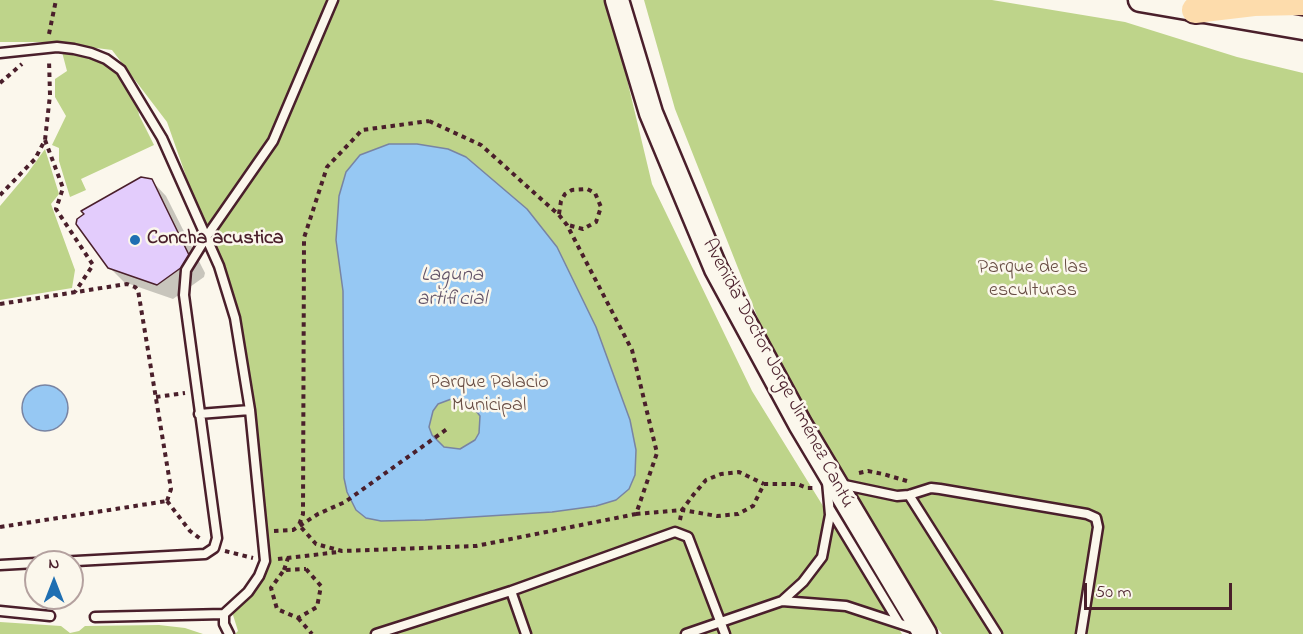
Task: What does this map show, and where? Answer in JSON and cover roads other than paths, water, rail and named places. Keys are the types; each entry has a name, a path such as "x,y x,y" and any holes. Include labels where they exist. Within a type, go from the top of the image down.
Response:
{"main road":[{"name":"Avenida Doctor Jorge Jiménez Cantú","path":"617,0 651,113 716,269 826,480 924,633"},
{"path":"1140,0 1303,28"},
{"path":"1195,10 1254,3 1303,2"}],"lane":[{"path":"84,561 205,554 214,548 217,538 184,295 186,270 273,141 333,0"},
{"path":"0,53 57,47 91,53 106,59 121,70 162,138 207,236 235,318 250,410 265,561 260,576 248,592 224,614 94,617"},
{"path":"199,414 250,410"},
{"path":"686,634 782,601 803,582 822,557 830,516 826,480 892,496 909,495 931,488 940,489 1087,514 1096,518 1098,527 1081,634"},
{"path":"909,495 997,634"},
{"path":"830,509 899,622"},
{"path":"375,634 511,591 675,532 688,537 725,634"},
{"path":"0,565 24,564"},
{"path":"511,591 526,634"},
{"path":"782,601 846,606 899,622 924,633"},
{"path":"0,611 50,616"},
{"path":"224,614 224,624 229,634"}],"water":[{"name":"Laguna artificial","path":"389,144 417,144 448,149 466,157 527,209 557,247 596,327 630,420 636,450 635,475 629,489 616,500 596,506 552,512 425,520 381,521 366,518 356,510 347,492 344,478 343,291 336,240 339,196 346,172 360,155","holes":["454,398 470,403 480,416 479,433 475,440 460,449 444,447 432,435 429,427 433,411 438,404"]},
{"path":"45,385 61,392 68,408 61,424 45,431 29,424 22,408 29,392"}],"place":[{"name":"Concha acustica","path":"135,240"}],"park label":[{"name":"Parque de las esculturas","path":"1033,280"},
{"name":"Parque Palacio Municipal","path":"489,396"}]}
